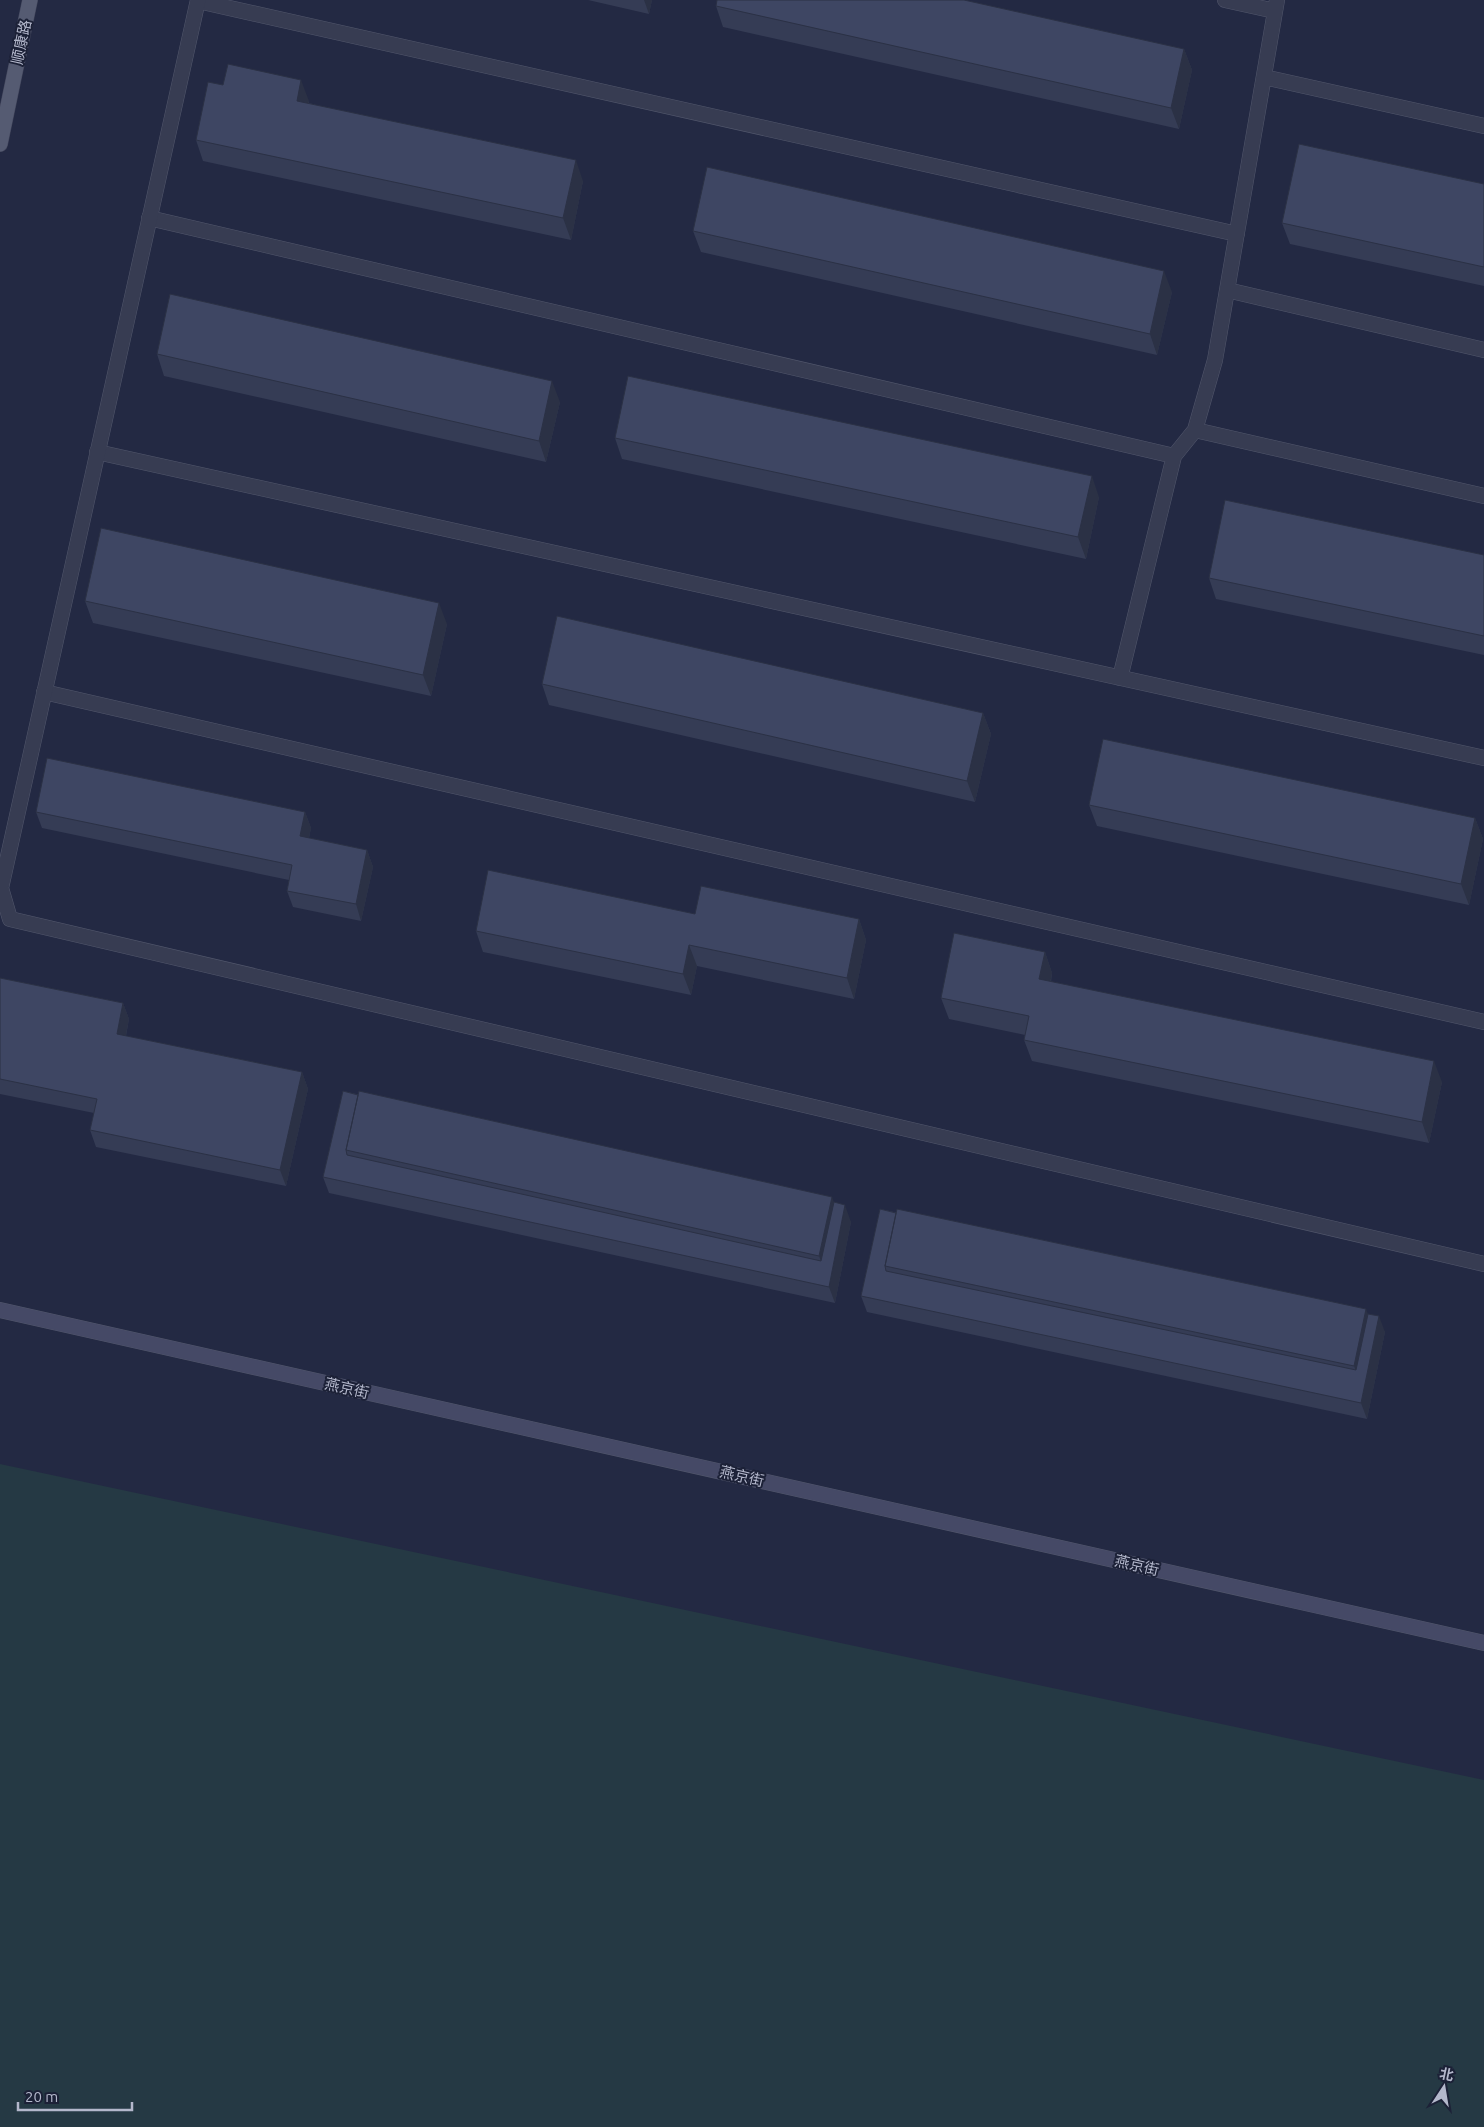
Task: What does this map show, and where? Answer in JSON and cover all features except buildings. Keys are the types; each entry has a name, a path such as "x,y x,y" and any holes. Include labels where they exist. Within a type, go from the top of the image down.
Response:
{"main road":[{"name":"顺康路","path":"0,144 30,0"},
{"name":"燕京街","path":"0,1310 1484,1643"}],"street":[{"path":"1237,234 198,0 1,888 10,919 1484,1264"},
{"path":"1120,678 1174,456 1195,430 1215,360 1276,6 1224,0"},
{"path":"1264,77 1484,126"},
{"path":"149,218 1174,456"},
{"path":"1227,290 1484,350"},
{"path":"1195,430 1484,496"},
{"path":"97,452 1484,758"},
{"path":"44,692 1484,1022"}],"shaded area":[{"path":"0,1464 1484,1780 1484,2127 0,2127"}]}
